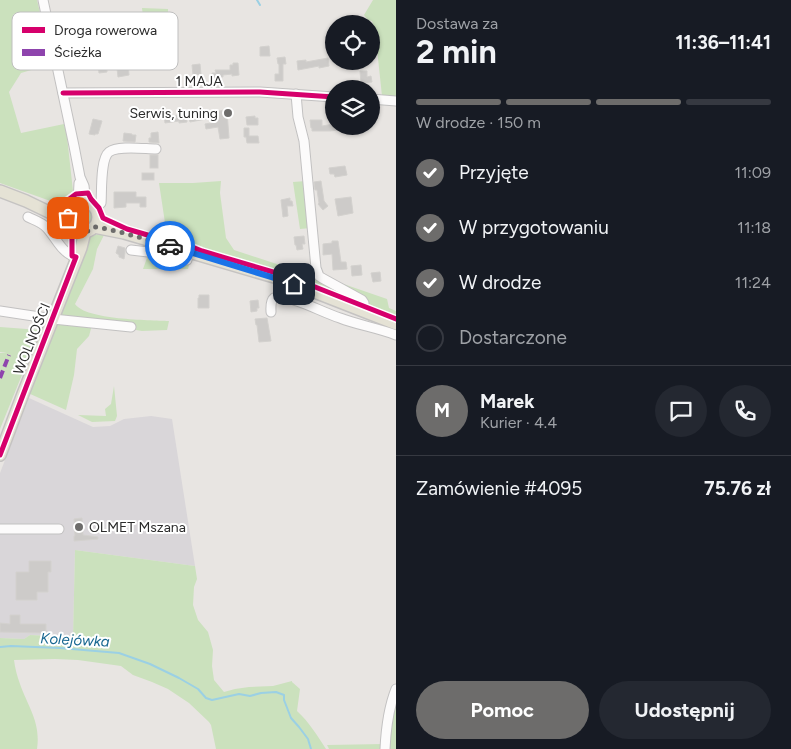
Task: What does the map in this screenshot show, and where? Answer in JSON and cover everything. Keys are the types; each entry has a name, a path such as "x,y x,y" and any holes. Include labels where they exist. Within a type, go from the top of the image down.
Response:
{"main road":[{"path":"0,191 45,209 83,217 124,233 281,279 396,324"},
{"name":"WOLNOŚCI","path":"0,455 81,248 83,217"}],"street":[{"path":"58,70 80,177 84,186 83,217"},
{"name":"1 MAJA","path":"63,93 260,92 325,96"},
{"path":"296,94 298,117 304,141 316,268 322,278 362,300 364,303 362,310"},
{"path":"380,100 396,101"},
{"path":"83,217 101,203 103,167 108,153 120,149 156,149"},
{"path":"28,217 44,225 64,251 76,257"},
{"path":"131,250 182,260 187,260 189,252"},
{"path":"271,312 274,298 283,297 343,319 396,335"},
{"path":"0,311 53,319 132,327"},
{"path":"0,529 59,529"},
{"path":"385,749 388,716 396,689"}],"shaded area":[{"path":"29,398 93,427 110,426 124,419 151,416 172,419 195,566 75,550 73,637 30,635 24,639 0,638 0,473"}],"green space":[{"path":"0,0 37,0 40,12 12,12 12,70 31,70 21,73 9,92 21,133 64,124 73,191 56,203 0,183"},
{"path":"373,0 396,0 396,97 382,96 379,70 380,15 364,15"},
{"path":"142,8 168,9 168,12 142,12"},
{"path":"221,181 220,193 226,238 234,250 387,299 389,308 396,311 396,317 333,292 167,236 159,183"},
{"path":"306,181 311,228 300,229 293,182"},
{"path":"82,206 90,209 93,217 90,225 82,228 74,225 71,217 74,209"},
{"path":"104,235 97,249 93,269 75,304 81,309 104,316 169,321 167,330 142,331 58,317 88,241 92,236"},
{"path":"148,255 190,262 188,269 143,269"},
{"path":"57,321 92,325 89,336 77,349 74,375 66,410 28,393"},
{"path":"0,327 40,330 0,429 0,353 7,353 0,352"},
{"path":"114,386 117,416 115,421 92,422 78,415 106,416 105,409 111,404"},
{"path":"75,550 195,566 197,579 194,587 193,605 198,620 208,632 213,650 212,666 214,680 224,692 249,687 273,686 292,681 300,689 297,711 309,724 326,749 216,749 209,722 189,703 168,689 133,675 121,666 55,659 14,660 19,681 33,715 38,739 37,749 0,749 0,638 24,639 30,635 73,637"},
{"path":"396,695 396,749 387,749"},
{"path":"384,744 383,749 329,749 327,745"}],"building":[{"path":"269,46 270,56 260,56 260,47"},
{"path":"285,57 286,64 283,64 283,81 275,81 275,74 279,74 277,58"},
{"path":"325,59 325,67 319,68 319,66 298,70 297,61 306,60 306,62"},
{"path":"233,63 238,63 239,75 223,75 223,77 220,77 221,81 213,81 212,73 216,73 215,70 230,70 230,65 233,65"},
{"path":"200,64 201,74 193,75 192,65"},
{"path":"99,70 107,70 107,72 99,73"},
{"path":"117,70 129,70 129,75 118,77"},
{"path":"360,71 367,71 367,77 371,76 372,80 361,80"},
{"path":"224,110 224,112 227,112 229,138 220,139 218,127 206,129 205,124 217,122 215,112"},
{"path":"205,112 206,119 190,122 189,118 197,117 197,113"},
{"path":"172,114 172,116 186,114 187,122 165,123 164,115"},
{"path":"255,116 255,118 258,118 258,125 247,125 246,117"},
{"path":"93,119 102,121 98,134 95,135 89,134"},
{"path":"310,120 322,120 322,126 325,126 325,131 312,131"},
{"path":"244,128 249,128 249,136 258,136 259,143 247,143 246,137 244,137"},
{"path":"158,132 159,143 149,142 151,133"},
{"path":"124,133 136,135 135,142 123,141"},
{"path":"150,155 158,155 158,168 150,168"},
{"path":"345,166 347,175 335,177 334,174 330,174 329,168"},
{"path":"142,173 154,173 154,180 142,180"},
{"path":"321,181 324,201 328,206 323,210 318,204 317,190 315,190 314,182"},
{"path":"114,192 136,192 136,197 146,197 146,207 140,207 140,203 126,203 126,207 114,208"},
{"path":"351,197 353,213 338,216 335,199"},
{"path":"290,198 293,206 287,206 288,216 283,217 281,200"},
{"path":"304,236 305,244 302,244 303,249 297,250 294,237"},
{"path":"332,241 338,241 341,262 346,262 347,269 333,270 332,254 323,255 323,244 332,243"},
{"path":"118,246 125,248 124,259 116,253"},
{"path":"361,265 362,275 352,276 351,266"},
{"path":"380,272 381,281 373,282 371,273"},
{"path":"199,295 209,295 209,308 198,308"},
{"path":"258,300 259,308 257,308 257,311 251,312 250,301"},
{"path":"267,318 271,341 259,342 255,319"},
{"name":"OLMET Mszana","path":"82,518 83,535 98,537 98,539 74,541 74,519"},
{"path":"29,561 51,561 51,572 48,572 48,592 37,592 37,600 16,600 16,572 29,572"},
{"path":"10,615 20,615 20,624 46,624 46,633 0,632 0,623 10,624"}],"waterway":[{"path":"257,0 260,5"},
{"name":"Kolejówka","path":"0,647 60,648 119,653 150,664 179,678 198,689 206,698 212,700 239,694 250,696 276,692 284,695 291,718 308,739 311,749"}],"marked path":[{"path":"0,378 9,355"}],"cycle path":[{"path":"63,93 260,92 325,96"},
{"path":"0,455 76,257 72,256 72,235 64,221 58,218 60,206 76,194 88,193 99,208 103,218 127,229 180,242 202,251 273,272 396,319"}],"way so far":[{"path":"68,218 71,226 78,232 87,232 94,227 98,227 170,246"}],"place":[{"name":"Serwis, tuning","path":"228,113"},
{"name":"OLMET Mszana","path":"79,527"}],"route":[{"path":"170,246 294,284"}]}
